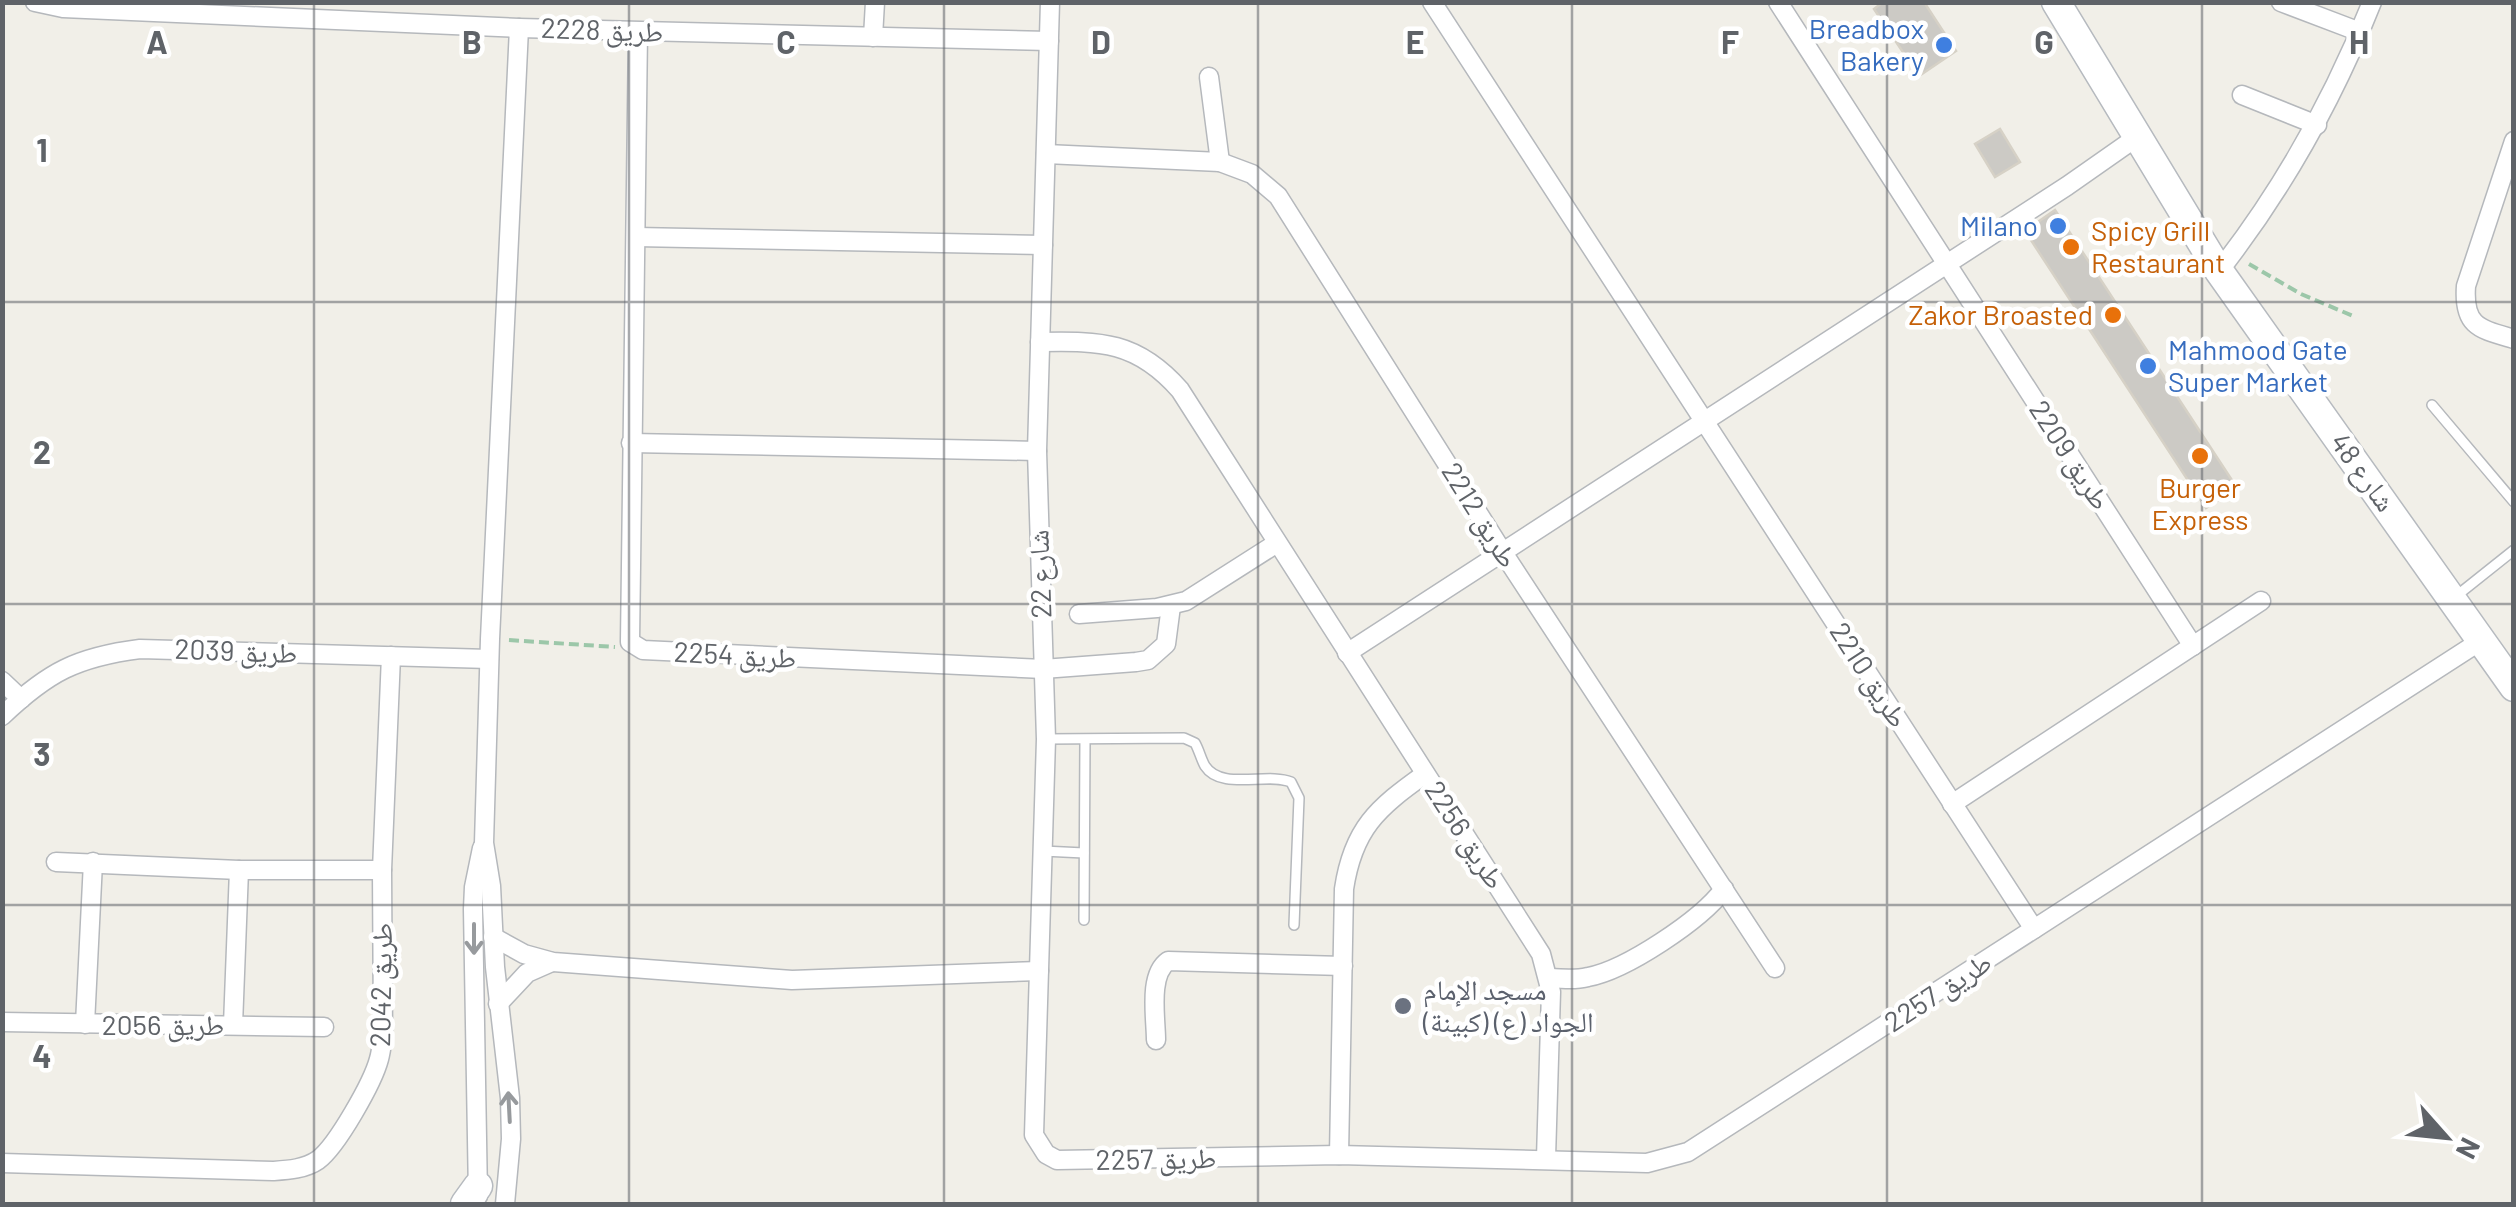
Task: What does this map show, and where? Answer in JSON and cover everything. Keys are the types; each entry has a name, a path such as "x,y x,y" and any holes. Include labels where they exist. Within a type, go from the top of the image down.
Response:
{"street":[{"name":"طريق 2228","path":"36,2 62,8 190,7 519,28 1049,41"},
{"path":"450,2 450,24"},
{"path":"874,37 875,2"},
{"name":"شارع 22","path":"1038,1145 1034,1135 1046,739 1037,452 1050,2"},
{"name":"طريق 2210","path":"1432,2 2034,930"},
{"name":"طريق 2209","path":"1778,2 2193,646"},
{"name":"شارع 48","path":"2056,2 2137,137 2514,687"},
{"path":"2281,2 2360,32"},
{"path":"2226,262 2299,158 2372,2"},
{"path":"474,1198 474,898 484,843 519,28"},
{"name":"طريق 2254","path":"638,32 627,635 636,648 1042,670"},
{"path":"1209,77 1220,162"},
{"path":"2242,95 2317,125"},
{"path":"1347,653 2137,137"},
{"path":"2514,140 2508,180 2466,286 2465,301 2466,313 2473,323 2514,339"},
{"name":"طريق 2212","path":"1046,154 1220,162 1252,174 1278,196 1502,551 1776,968"},
{"path":"636,236 1043,244"},
{"name":"طريق 2256","path":"1040,342 1118,345 1142,355 1180,390 1542,954 1550,978 1546,1158"},
{"path":"631,443 1037,452"},
{"path":"1079,614 1172,606 1200,594 1278,543"},
{"path":"1952,804 2261,601"},
{"path":"1042,670 1148,660 1166,644 1172,606"},
{"name":"طريق 2257","path":"1038,1145 1057,1160 1069,1161 1339,1155 1647,1163 1688,1152 2482,640"},
{"name":"طريق 2039","path":"2,716 60,670 96,655 140,648 489,660"},
{"name":"طريق 2042","path":"2,1163 272,1171 299,1168 318,1160 330,1147 379,1061 383,1036 382,870 391,656"},
{"path":"2,680 20,699"},
{"path":"1339,1155 1344,889 1348,863 1357,838 1372,816 1425,774"},
{"path":"484,843 510,1112 505,1204"},
{"path":"56,862 239,870 382,870"},
{"path":"85,1024 92,862"},
{"path":"233,1025 239,870"},
{"path":"1550,978 1590,977 1620,964 1697,918 1724,889"},
{"path":"493,937 524,954 553,962 792,980 1039,971"},
{"path":"1156,1040 1157,978 1168,961 1343,966"},
{"path":"498,1004 527,974 553,962"},
{"name":"طريق 2056","path":"2,1022 324,1027"}],"lane":[{"path":"2432,406 2514,502"},
{"path":"2453,598 2514,550"},
{"path":"1046,739 1184,738 1195,743 1206,767 1218,776 1279,778 1291,782 1299,798 1294,925"},
{"path":"1084,920 1085,740"},
{"path":"1043,851 1084,853"}],"path":[{"path":"2226,262 2353,316"},
{"path":"490,639 636,648"}],"building":[{"path":"1883,2 1924,2 1956,51 1919,76 1874,9"},
{"path":"2000,129 2020,162 1995,177 1975,144"},
{"path":"2055,210 2237,488 2206,508 2025,231"}],"place":[{"name":"Breadbox Bakery","path":"1944,45"},
{"name":"Milano","path":"2058,226"},
{"name":"Spicy Grill Restaurant","path":"2071,247"},
{"name":"Zakor Broasted","path":"2113,315"},
{"name":"Mahmood Gate Super Market","path":"2148,366"},
{"name":"Burger Express","path":"2200,456"},
{"name":"مسجد الإمام الجواد (ع) (كبينة)","path":"1403,1006"}]}
